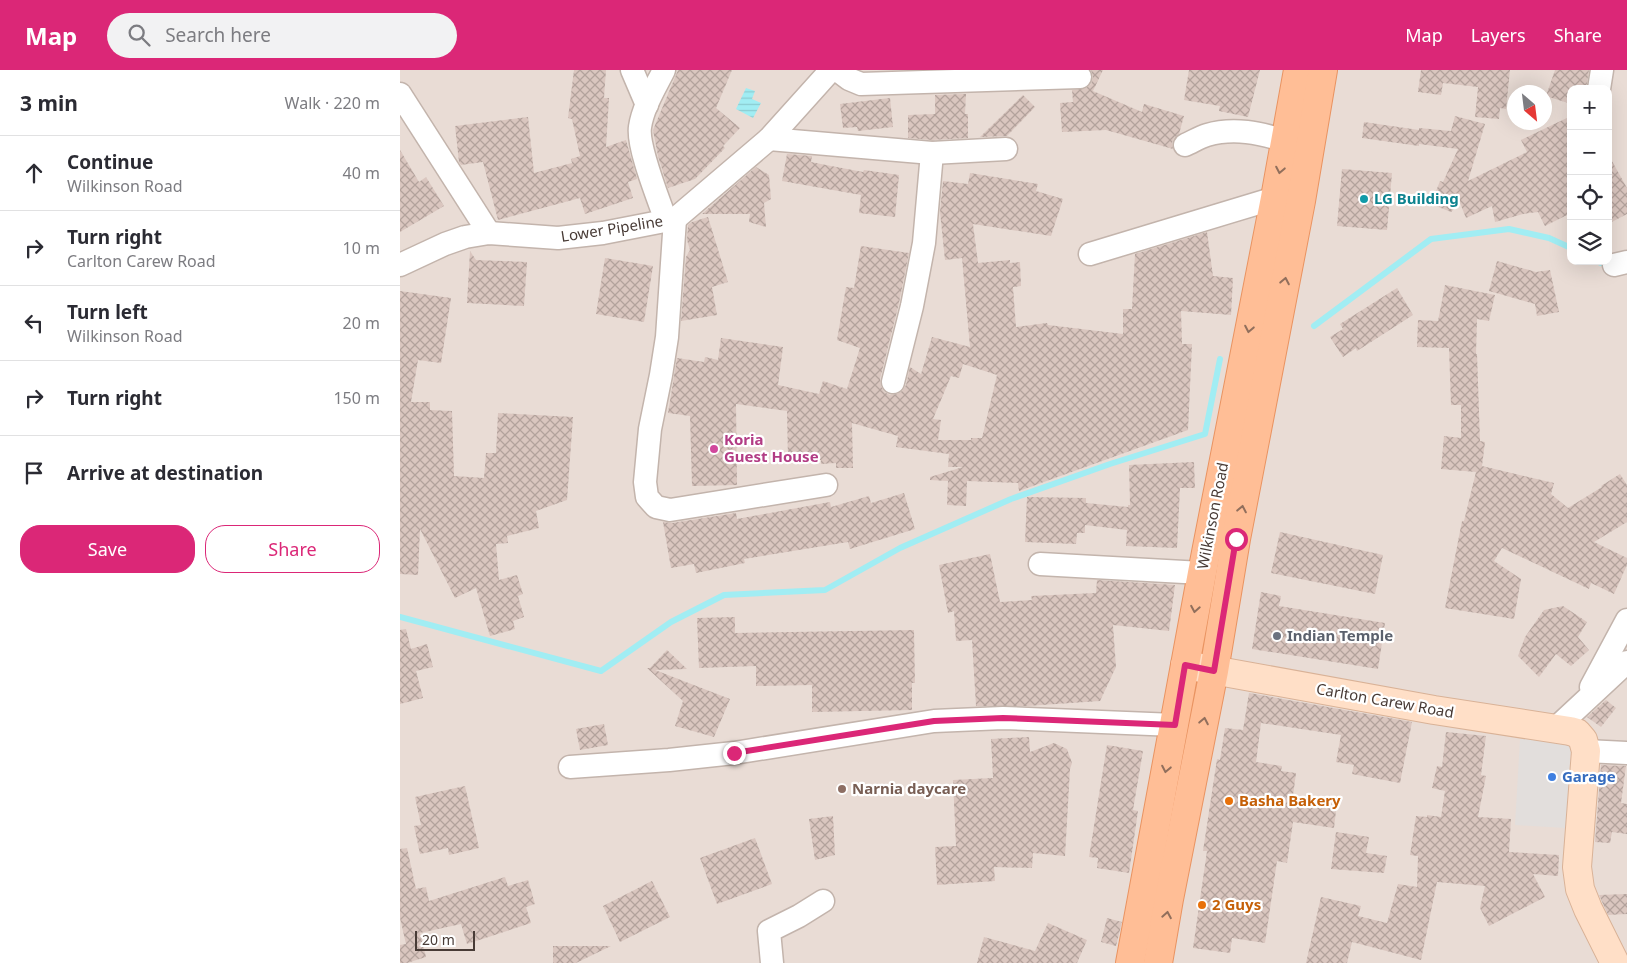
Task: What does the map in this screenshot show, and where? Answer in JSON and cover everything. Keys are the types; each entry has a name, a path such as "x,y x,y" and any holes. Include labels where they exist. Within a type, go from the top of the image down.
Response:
{"main road":[{"name":"Wilkinson Road","path":"1130,963 1202,573 1286,142 1298,70"},
{"name":"Wilkinson Road","path":"1158,963 1214,671 1236,539 1301,201 1323,70"}],"street":[{"path":"632,70 647,105"},
{"path":"664,70 647,105 640,128 641,146 670,220 667,337 650,429 645,482 647,496 656,507 670,510 826,485"},
{"name":"Lower Pipeline","path":"400,265 445,244 465,237 489,233 558,238 602,233 670,220 769,139 831,70"},
{"path":"837,70 849,79 861,84 1080,77"},
{"path":"1600,85 1602,70"},
{"path":"400,94 489,233"},
{"path":"1185,145 1206,135 1231,131 1258,133 1286,142"},
{"path":"769,139 932,154 1006,149"},
{"path":"893,382 912,306 924,243 932,154"},
{"path":"1090,254 1275,198"},
{"path":"1040,564 1202,573"},
{"path":"1583,701 1627,620"},
{"path":"1556,728 1627,662"},
{"name":"Carlton Carew Road","path":"1185,665 1434,710 1556,728 1577,733 1584,746"},
{"path":"570,768 734,753 934,721 1003,718 1175,725"},
{"path":"1618,959 1588,909 1580,889 1577,867 1584,746 1627,753"},
{"path":"772,963 769,931 823,901"}],"shaded area":[{"path":"400,70 1627,70 1627,963 400,963"},
{"path":"1520,739 1571,741 1566,828 1515,825"}],"water":[{"path":"746,88 755,91 752,99 761,103 753,118 736,109"}],"building":[{"path":"574,70 606,70 604,98 609,98 606,147 626,140 637,179 628,182 633,198 585,214 580,198 498,220 483,162 461,165 459,162 455,126 528,117 534,173 572,163 571,159 580,156 572,119 568,118"},
{"path":"678,70 732,70 716,108 740,128 723,146 725,148 695,179 668,188 658,156 653,130"},
{"path":"1091,70 1103,70 1093,91 1142,112 1144,104 1184,116 1179,134 1172,143 1173,149 1106,130 1062,132 1060,103 1073,102 1072,90 1086,88 1091,84 1093,77"},
{"path":"1189,70 1260,70 1248,117 1219,111 1220,106 1184,100"},
{"path":"1421,70 1510,70 1506,109 1500,108 1499,119 1475,117 1478,87 1443,83 1441,95 1418,92"},
{"path":"1555,70 1589,70 1587,85 1567,85 1567,103 1552,98 1552,85 1550,85"},
{"path":"966,94 965,114 968,114 968,138 932,140 908,138 908,115 935,114 935,95"},
{"path":"1023,95 1035,107 1007,136 980,137"},
{"path":"890,98 893,127 858,131 857,127 843,128 840,104"},
{"path":"1455,116 1485,124 1468,181 1527,152 1521,140 1542,130 1552,130 1552,125 1567,118 1567,215 1545,226 1538,212 1495,222 1492,206 1466,218 1460,203 1451,212 1431,204 1440,181 1443,182 1458,149 1362,138 1364,122 1419,130 1419,128 1451,131"},
{"path":"400,150 419,182 426,177 444,206 400,232"},
{"path":"787,154 812,156 811,162 863,172 864,170 899,175 895,217 859,213 861,195 782,181"},
{"path":"1612,161 1627,188 1627,214 1612,222"},
{"path":"756,167 769,175 771,199 764,203 766,227 749,222 750,214 702,214"},
{"name":"LG Building","path":"1342,169 1392,173 1387,230 1337,226"},
{"path":"970,173 1038,184 1036,191 1063,199 1051,236 973,224 978,263 1010,260 1010,263 1020,262 1021,286 1013,287 1016,327 1047,323 1048,325 1123,334 1123,309 1132,309 1135,254 1207,232 1213,276 1233,278 1231,315 1181,311 1182,344 1192,344 1188,430 1019,491 1018,483 967,481 966,506 947,505 948,481 930,480 930,477 963,467 948,467 949,454 896,447 898,436 852,423 853,468 836,468 836,463 821,464 821,460 788,461 787,411 736,404 737,485 692,486 690,416 668,413 677,358 704,362 705,357 718,360 721,338 783,347 778,385 819,394 823,381 847,389 860,348 837,340 846,287 854,288 861,246 909,253 880,379 884,392 890,395 902,391 906,385 910,367 921,374 932,337 970,347 962,258 945,260 940,212 943,181 968,184","holes":["963,364 997,375 982,438 938,440 941,420 933,419 951,376 959,378"]},
{"path":"708,217 728,282 712,287 717,315 681,321 686,257 690,250 687,240 688,225"},
{"path":"470,251 476,260 527,262 524,306 467,303"},
{"path":"605,258 653,266 644,322 596,314"},
{"path":"1497,261 1536,272 1550,270 1559,312 1537,316 1535,304 1489,291"},
{"path":"1445,285 1495,295 1489,321 1477,319 1476,354 1480,441 1485,442 1482,466 1554,483 1551,494 1568,508 1620,474 1627,485 1627,522 1594,542 1627,558 1627,565 1614,594 1591,583 1589,589 1502,548 1494,561 1521,579 1514,619 1445,608 1462,521 1464,521 1476,472 1441,469 1444,436 1461,438 1461,405 1451,405 1449,348 1417,347 1418,320 1438,321"},
{"path":"1397,288 1413,315 1357,351 1356,348 1343,357 1330,337 1343,329 1340,324"},
{"path":"400,291 451,298 441,363 418,360 411,402 430,402 430,410 452,411 454,476 484,478 486,453 496,453 498,413 573,417 567,500 536,511 539,528 507,536 508,543 496,544 499,580 517,575 523,594 518,596 524,617 513,621 515,629 490,636 476,588 455,598 420,529 418,575 400,574"},
{"path":"1194,462 1195,488 1180,488 1177,548 1126,546 1127,530 1085,525 1085,533 1077,533 1076,544 1025,542 1027,497 1086,498 1086,503 1128,507 1130,505 1129,465"},
{"path":"904,493 915,529 850,549 848,542 744,559 745,563 696,573 694,564 671,568 663,522 672,523 736,513 737,519 830,502 831,507 869,496 871,503"},
{"path":"1280,532 1383,555 1375,594 1271,573"},
{"path":"990,554 1000,602 1032,600 1031,596 1096,593 1097,580 1175,585 1169,631 1113,625 1116,667 1100,701 1027,706 976,706 972,640 956,641 954,611 948,613 939,565"},
{"path":"1261,592 1281,596 1279,606 1385,623 1378,669 1252,649"},
{"path":"1563,606 1587,622 1578,637 1589,650 1571,666 1556,654 1539,677 1518,656 1525,637 1544,610"},
{"path":"735,617 735,633 914,630 915,683 912,683 912,710 812,712 812,685 756,686 756,666 699,668 697,618"},
{"path":"406,629 411,649 427,644 433,667 416,671 423,698 400,704 400,630"},
{"path":"667,650 687,669 655,670 730,699 714,737 675,726 683,701 647,668 650,668"},
{"path":"1249,693 1412,722 1400,783 1352,774 1354,765 1336,762 1341,735 1261,723 1256,762 1282,766 1281,771 1296,773 1293,796 1337,802 1334,828 1293,822 1287,863 1277,861 1265,943 1232,938 1230,953 1193,948 1207,851 1203,851 1217,759 1220,760 1225,728 1243,730"},
{"path":"1606,700 1616,708 1601,727 1587,717"},
{"path":"604,724 608,745 580,750 576,729"},
{"path":"1446,732 1486,736 1481,775 1486,776 1478,817 1511,819 1509,852 1559,855 1558,876 1533,874 1545,897 1489,926 1480,908 1485,886 1437,882 1421,960 1352,942 1347,963 1306,963 1321,897 1361,906 1358,916 1387,923 1398,884 1417,887 1418,856 1410,855 1416,816 1441,817 1445,791 1432,788 1437,766 1442,767"},
{"path":"1029,737 1030,752 1054,743 1067,749 1072,763 1070,769 1065,856 1033,853 1032,868 994,867 995,881 937,885 935,847 956,846 953,780 993,778 991,739"},
{"path":"1107,745 1143,751 1133,810 1138,811 1129,873 1097,868 1098,858 1089,857"},
{"path":"1601,765 1626,766 1621,803 1627,804 1627,834 1612,832 1610,843 1595,842"},
{"path":"465,786 479,848 449,855 448,848 420,854 414,826 421,825 415,797"},
{"path":"833,816 835,855 815,860 809,819"},
{"path":"1336,832 1369,837 1366,853 1387,856 1384,873 1331,869"},
{"path":"755,838 772,884 717,904 700,858"},
{"path":"407,848 416,889 426,887 429,901 505,877 508,886 528,880 535,904 526,907 531,923 467,944 461,924 420,933 426,957 407,963 400,963 400,945 406,944 400,918 400,849"},
{"path":"652,881 670,917 620,942 603,906"},
{"path":"1627,894 1627,914 1608,915 1599,895"},
{"path":"1107,918 1122,922 1116,946 1101,942"},
{"path":"1048,923 1087,940 1077,963 977,963 984,937 1035,951"},
{"path":"553,946 611,946 576,963 553,963"}],"waterway":[{"path":"1314,326 1431,239 1509,229 1549,238 1567,246"},
{"path":"400,617 601,671 671,622 724,595 825,590 900,548 1011,499 1110,464 1205,434 1220,359"}],"place":[{"name":"LG Building","path":"1364,199"},
{"name":"Koria Guest House","path":"714,449"},
{"name":"Indian Temple","path":"1277,636"},
{"name":"Garage","path":"1552,777"},
{"name":"Narnia daycare","path":"842,789"},
{"name":"Basha Bakery","path":"1229,801"},
{"name":"2 Guys","path":"1202,905"}],"route":[{"path":"734,753 934,721 1003,718 1175,725 1185,665 1214,671 1236,539"}]}
